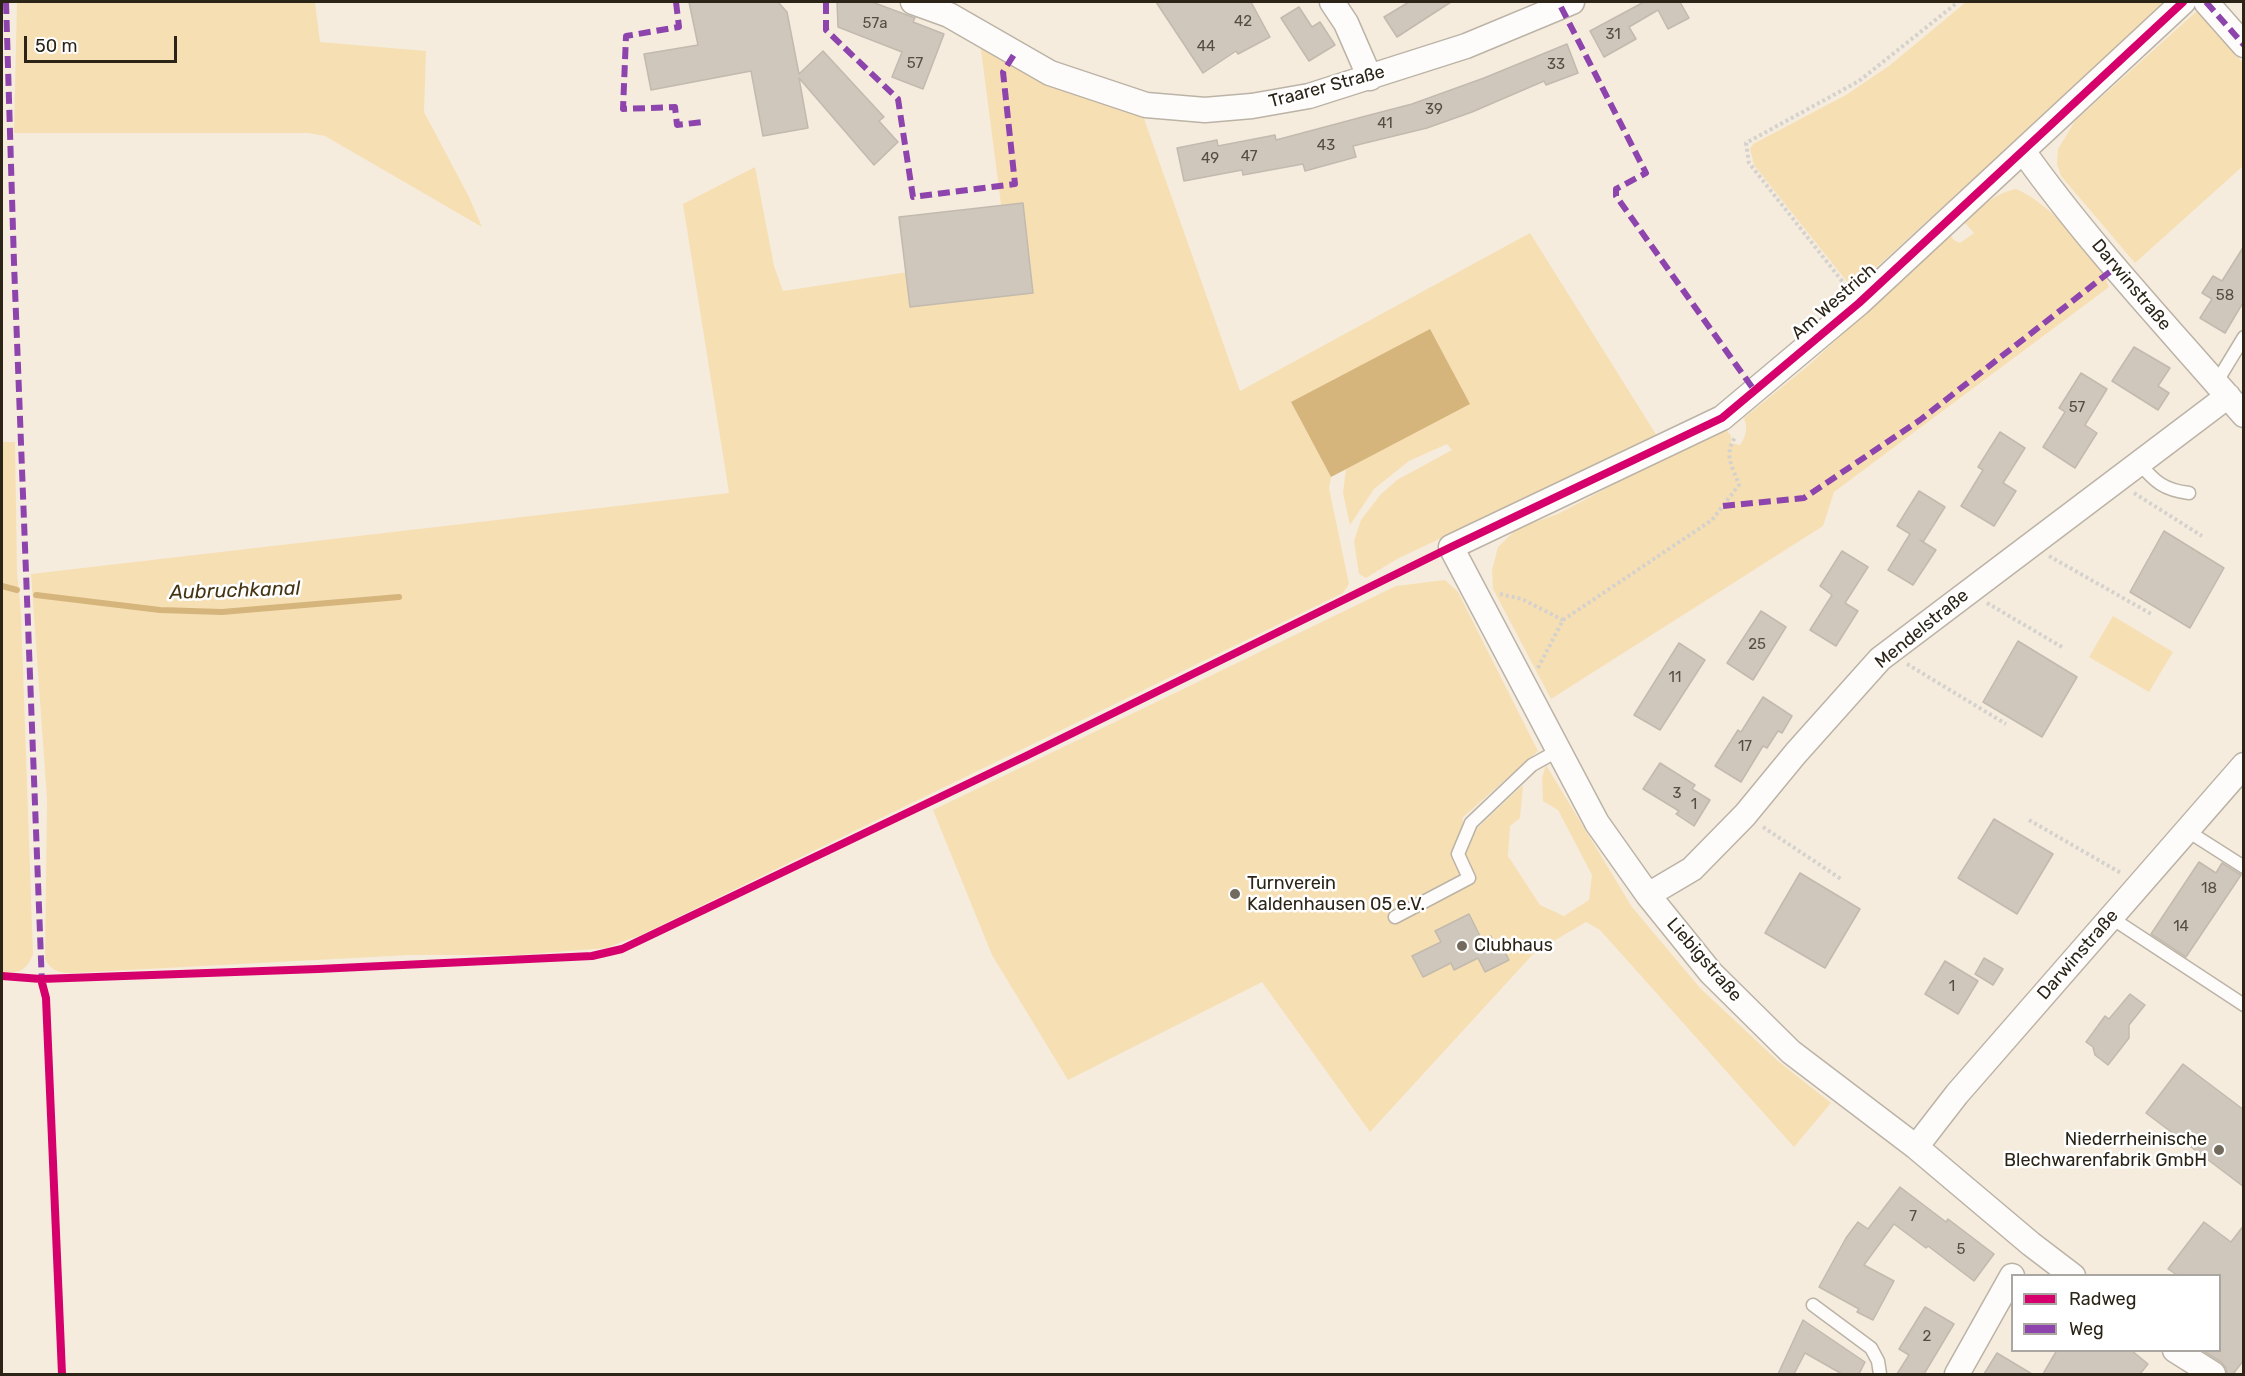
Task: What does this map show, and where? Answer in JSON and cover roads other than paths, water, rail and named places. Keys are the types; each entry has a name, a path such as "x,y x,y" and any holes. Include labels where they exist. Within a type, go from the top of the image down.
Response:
{"street":[{"name":"Traarer Straße","path":"913,2 949,15 1050,73 1146,105 1205,110 1252,106 1310,96 1466,46 1572,2"},
{"path":"1332,2 1346,23 1370,78"},
{"name":"Am Westrich","path":"1451,547 1722,418 1859,303 2183,2"},
{"path":"2206,2 2244,45"},
{"name":"Darwinstraße","path":"2023,151 2042,179 2244,415"},
{"name":"Mendelstraße","path":"1648,895 1692,869 1745,815 1796,753 1880,659 2139,463 2222,390"},
{"name":"Liebigstraße","path":"1451,547 1597,823 1648,895 1711,974 1791,1052 1916,1147 2031,1244 2072,1274"},
{"name":"Darwinstraße","path":"1916,1147 1958,1094 2244,765"},
{"path":"2014,1274 2031,1244"},
{"path":"1957,1374 2011,1280"},
{"path":"2178,1352 2213,1374"}],"lane":[{"path":"2222,390 2244,336"},
{"path":"2139,463 2162,486 2189,494"},
{"path":"1395,917 1469,878 1458,854 1471,823 1532,765 1558,750"},
{"path":"2186,831 2244,867"},
{"path":"2110,917 2244,1005"},
{"path":"1813,1305 1871,1348 1878,1362 1880,1374"}],"waterway":[{"name":"Aubruchkanal","path":"2,586 17,590"},
{"name":"Aubruchkanal","path":"36,595 160,610 222,612 399,597"}],"place":[{"name":"Turnverein Kaldenhausen 05 e.V.","path":"1235,894"},
{"name":"Clubhaus","path":"1462,946"},
{"name":"Niederrheinische Blechwarenfabrik GmbH","path":"2219,1150"}]}
